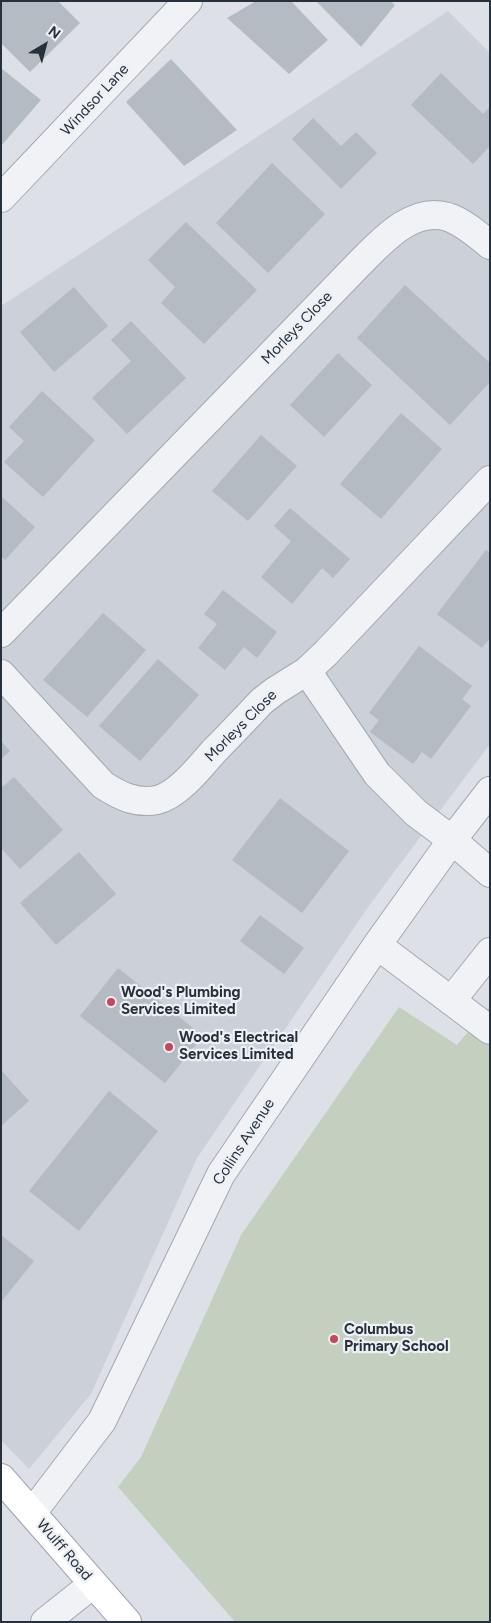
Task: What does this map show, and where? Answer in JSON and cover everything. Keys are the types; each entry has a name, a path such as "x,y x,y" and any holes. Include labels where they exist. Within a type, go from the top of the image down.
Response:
{"main road":[{"name":"Wulff Road","path":"1,1478 127,1622"}],"street":[{"name":"Windsor Lane","path":"1,198 188,1"},
{"name":"Morleys Close","path":"1,633 364,258 394,232 412,220 434,215 457,222 490,245"},
{"name":"Morleys Close","path":"1,674 103,785 118,796 136,800 156,800 166,797 182,785 262,701 275,690 307,671 490,480"},
{"path":"307,671 377,774 416,813 452,840 490,874"},
{"name":"Collins Avenue","path":"32,1512 102,1421 221,1174 376,945 490,791"},
{"path":"376,945 490,1030"},
{"path":"451,1001 490,952"},
{"path":"45,1622 93,1584"}],"shaded area":[{"path":"448,11 490,53 490,744 371,903 197,1158 91,1394 29,1469 1,1440 1,306"}],"green space":[{"name":"Columbus Primary School","path":"490,1006 490,1622 235,1622 118,1487 141,1457 241,1235 399,1007 457,1045"}],"building":[{"path":"1,1 58,1 80,23 30,72 1,43"},
{"path":"256,1 291,1 328,40 289,74 227,18"},
{"path":"316,1 390,1 395,5 361,47"},
{"path":"171,59 237,130 184,166 126,102"},
{"path":"1,68 41,100 1,146"},
{"path":"441,73 483,114 490,107 490,146 473,164 411,105"},
{"path":"313,118 341,146 356,132 377,153 341,189 292,139"},
{"path":"272,163 325,214 268,273 216,223"},
{"path":"186,222 257,290 204,344 161,303 175,287 148,260"},
{"path":"405,285 490,363 490,382 450,425 357,338"},
{"path":"74,287 108,326 54,372 20,332"},
{"path":"131,321 186,378 127,434 92,398 131,361 111,340"},
{"path":"338,353 372,385 324,437 290,405"},
{"path":"42,391 95,440 43,497 4,462 24,441 9,427"},
{"path":"401,413 442,449 381,519 340,484"},
{"path":"261,435 297,466 248,521 212,491"},
{"path":"2,497 35,527 5,560 1,557"},
{"path":"290,508 350,559 333,578 322,568 292,604 261,577 291,541 274,526"},
{"path":"486,550 490,553 490,638 482,648 437,614"},
{"path":"223,590 277,632 257,658 244,647 225,670 198,648 217,624 204,614"},
{"path":"103,613 146,650 87,717 43,680"},
{"path":"419,646 472,686 462,699 471,706 431,759 422,752 413,764 370,732 379,720 369,713"},
{"path":"158,659 199,695 140,761 99,726"},
{"path":"1,741 10,751 1,759"},
{"path":"14,777 63,830 20,869 1,848 1,788"},
{"path":"280,798 349,851 302,913 232,860"},
{"path":"79,852 116,894 56,945 20,903"},
{"path":"260,915 304,948 284,974 240,941"},
{"path":"118,968 203,1036 165,1083 80,1016"},
{"path":"1,1070 29,1101 1,1126"},
{"path":"109,1091 158,1131 79,1231 29,1191"},
{"path":"1,1235 34,1261 1,1302"}],"place":[{"name":"Wood's Plumbing Services Limited","path":"111,1002"},
{"name":"Wood's Electrical Services Limited","path":"169,1047"},
{"name":"Columbus Primary School","path":"334,1339"}]}
